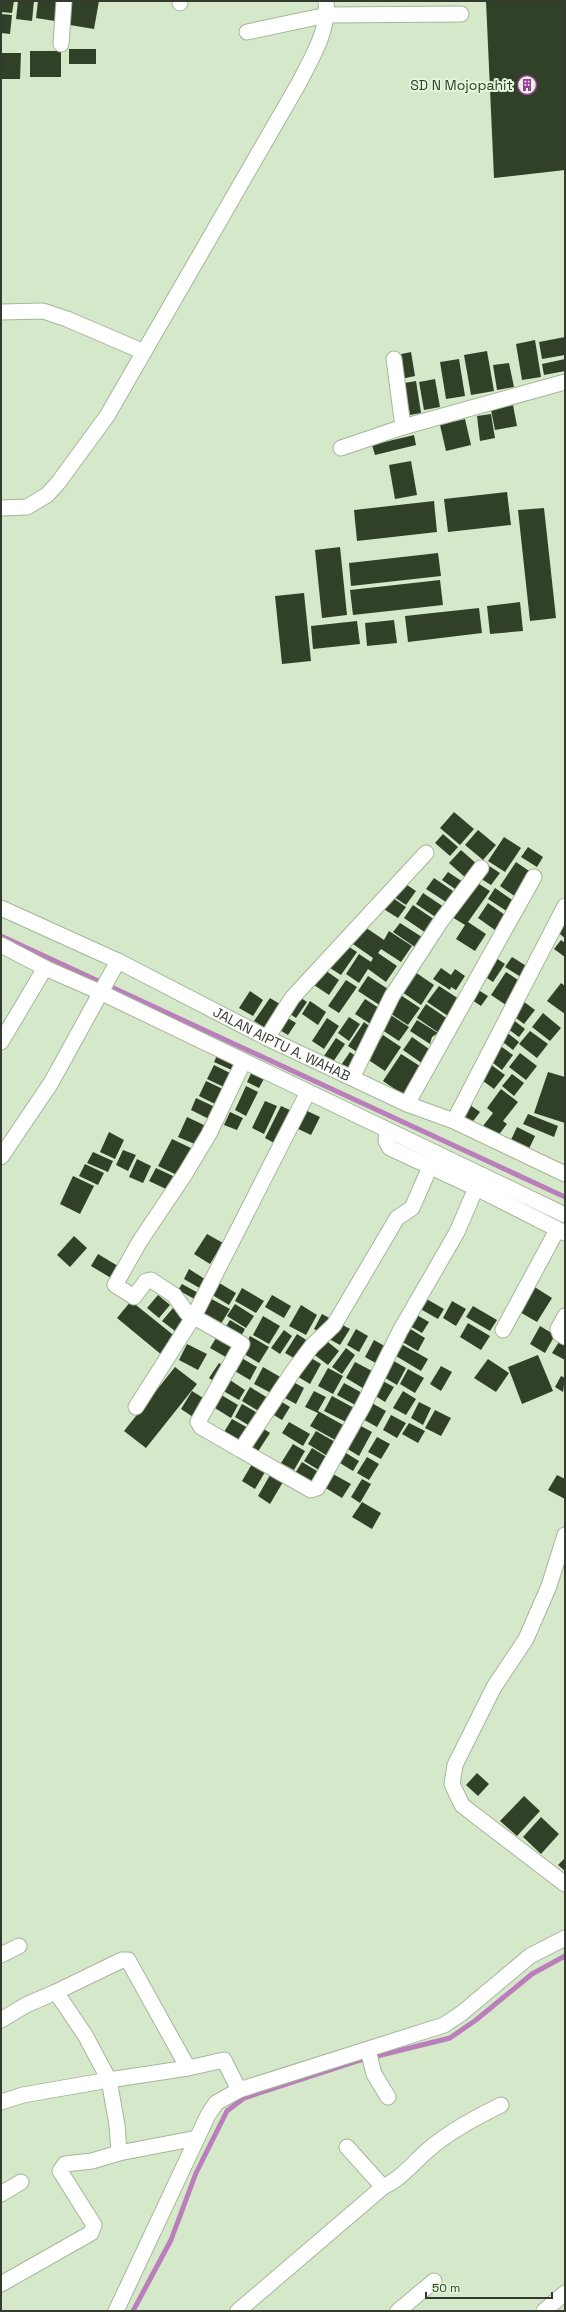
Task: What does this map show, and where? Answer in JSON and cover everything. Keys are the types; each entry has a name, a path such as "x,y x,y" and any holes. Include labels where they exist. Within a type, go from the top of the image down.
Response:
{"street":[{"path":"61,44 64,1"},
{"path":"247,32 327,8 461,14"},
{"path":"1,508 33,505 58,483 107,416 299,83 321,40 327,8"},
{"path":"1,312 43,311 67,319 144,352"},
{"path":"394,359 403,427"},
{"path":"341,448 403,427 565,382"},
{"path":"267,1038 292,998 426,853"},
{"path":"352,1078 392,996 441,921 481,868"},
{"path":"407,1104 444,1035 534,877"},
{"path":"454,1121 565,906"},
{"name":"JALAN AIPTU A. WAHAB","path":"1,908 117,963 267,1038 407,1104 454,1121 565,1174"},
{"path":"1,945 45,968 103,990 244,1061 565,1215"},
{"path":"1,1156 51,1083 117,963"},
{"path":"1,1042 45,968"},
{"path":"244,1061 198,1153 152,1221 116,1282 116,1287 134,1297 146,1280 150,1280 174,1295 185,1311 242,1344 198,1422 201,1427 311,1490 317,1488 391,1352 400,1331 457,1232 476,1188"},
{"path":"136,1407 194,1316 308,1092"},
{"path":"387,1130 386,1141 390,1148 476,1188 561,1232 503,1330"},
{"path":"241,1450 294,1370 312,1346 334,1325 397,1218 412,1208 430,1167"},
{"path":"565,1316 558,1332 565,1337"},
{"path":"565,1535 536,1618 526,1639 494,1687 486,1702 456,1765 452,1784 462,1804 467,1809 565,1884"},
{"path":"116,2311 197,2138 216,2103 239,2090 369,2053 444,2025 462,2013 530,1956 565,1938"},
{"path":"1,1955 19,1946"},
{"path":"1,2020 26,2005 122,1960 128,1960 188,2068"},
{"path":"56,1992 85,2035 109,2080 117,2125 119,2153"},
{"path":"369,2053 374,2074 388,2097"},
{"path":"1,2102 23,2095 188,2068 224,2060 239,2090"},
{"path":"238,2311 383,2187 395,2180 444,2137 501,2105"},
{"path":"1,2284 91,2234 94,2225 60,2171 62,2167 71,2162 92,2161 119,2153 197,2138"},
{"path":"347,2147 383,2187"},
{"path":"1,2194 21,2182"},
{"path":"398,2311 434,2281"},
{"path":"544,2311 565,2293"}],"building":[{"path":"1,1 14,1 12,13 1,12"},
{"path":"18,1 34,1 32,21 16,19"},
{"path":"38,1 57,1 55,21 36,18"},
{"path":"68,1 99,1 94,29 64,24"},
{"name":"SD N Mojopahit","path":"486,1 565,1 565,170 494,178"},
{"path":"1,14 12,15 10,34 1,33"},
{"path":"69,49 96,49 96,64 69,64"},
{"path":"30,51 61,51 61,77 30,77"},
{"path":"1,53 21,53 20,79 1,79"},
{"path":"565,337 565,355 542,359 539,342"},
{"path":"535,340 541,377 522,380 516,344"},
{"path":"487,351 494,391 471,395 464,355"},
{"path":"411,352 415,376 401,379 397,355"},
{"path":"459,359 465,396 446,399 440,362"},
{"path":"565,359 565,371 544,375 542,364"},
{"path":"509,363 514,387 497,390 493,365"},
{"path":"435,379 440,407 424,410 419,382"},
{"path":"416,381 421,413 410,415 404,383"},
{"path":"513,405 517,426 495,430 491,410"},
{"path":"491,414 495,438 480,441 477,416"},
{"path":"465,419 471,445 446,451 440,425"},
{"path":"414,435 416,445 375,455 372,445"},
{"path":"411,461 417,495 395,499 389,465"},
{"path":"507,492 511,525 448,532 444,499"},
{"path":"434,501 437,532 357,541 354,510"},
{"path":"544,508 556,618 530,621 518,510"},
{"path":"340,547 347,615 322,618 315,550"},
{"path":"438,553 441,576 351,586 349,563"},
{"path":"440,580 443,605 353,615 350,590"},
{"path":"304,593 311,661 282,664 275,596"},
{"path":"520,602 523,631 490,634 487,606"},
{"path":"479,608 482,633 408,642 405,616"},
{"path":"394,620 397,643 367,646 365,623"},
{"path":"357,621 360,644 313,649 311,626"},
{"path":"454,812 474,829 460,845 440,828"},
{"path":"478,830 496,845 483,860 465,845"},
{"path":"443,834 458,847 450,856 435,843"},
{"path":"504,837 521,848 505,872 488,861"},
{"path":"528,847 543,857 537,867 521,857"},
{"path":"461,850 478,865 466,878 449,863"},
{"path":"516,862 532,873 516,897 500,886"},
{"path":"486,864 500,873 491,885 478,877"},
{"path":"448,872 463,882 458,891 442,880"},
{"path":"434,878 453,891 446,902 426,889"},
{"path":"476,882 490,891 468,922 486,934 475,951 456,939 465,925 452,917"},
{"path":"404,883 416,891 406,905 394,897"},
{"path":"495,888 515,902 508,912 488,899"},
{"path":"423,893 444,907 437,918 416,904"},
{"path":"390,896 406,907 398,918 382,908"},
{"path":"488,903 505,915 495,930 478,918"},
{"path":"413,905 435,920 426,933 404,918"},
{"path":"400,923 422,937 415,947 393,932"},
{"path":"562,924 565,926 565,938 556,931"},
{"path":"362,925 384,940 389,931 412,946 401,962 381,949 378,953 397,966 386,982 368,969 359,983 346,974 359,954 371,962 373,958 350,942"},
{"path":"561,940 565,943 565,957 554,949"},
{"path":"343,943 357,952 341,975 327,966"},
{"path":"493,956 505,964 493,982 481,974"},
{"path":"512,957 528,967 521,977 505,967"},
{"path":"322,968 339,980 329,995 311,983"},
{"path":"441,968 451,975 455,969 465,976 456,990 451,987 450,990 433,979"},
{"path":"415,972 434,985 421,1005 402,992"},
{"path":"506,972 521,982 506,1005 491,995"},
{"path":"368,976 391,991 381,1006 358,991"},
{"path":"346,980 357,987 339,1013 328,1006"},
{"path":"561,983 565,986 565,1014 547,1001"},
{"path":"439,986 459,999 448,1016 427,1002"},
{"path":"475,988 488,996 481,1006 469,998"},
{"path":"250,991 263,1000 253,1016 239,1008"},
{"path":"399,994 420,1008 408,1025 388,1012"},
{"path":"298,996 307,1002 296,1018 287,1012"},
{"path":"270,998 283,1006 267,1029 254,1021"},
{"path":"365,999 382,1010 372,1025 355,1014"},
{"path":"310,1001 326,1012 318,1025 302,1014"},
{"path":"523,1001 535,1010 524,1024 512,1015"},
{"path":"426,1004 448,1019 439,1033 417,1018"},
{"path":"543,1013 561,1028 550,1041 532,1027"},
{"path":"389,1014 409,1027 399,1041 379,1028"},
{"path":"286,1017 296,1023 288,1035 278,1029"},
{"path":"349,1017 360,1024 349,1041 338,1033"},
{"path":"327,1018 339,1026 324,1049 312,1041"},
{"path":"511,1018 525,1029 519,1037 504,1026"},
{"path":"417,1020 438,1033 432,1037 430,1044 410,1031"},
{"path":"364,1022 373,1029 357,1052 348,1046"},
{"path":"505,1031 519,1042 513,1050 499,1039"},
{"path":"530,1031 548,1044 537,1058 519,1044"},
{"path":"383,1035 401,1047 385,1071 367,1059"},
{"path":"412,1037 432,1051 423,1064 403,1050"},
{"path":"336,1038 345,1044 333,1062 324,1056"},
{"path":"499,1045 513,1055 502,1070 488,1059"},
{"path":"219,1051 239,1061 234,1071 214,1062"},
{"path":"350,1052 357,1057 346,1073 339,1068"},
{"path":"520,1053 537,1066 526,1080 509,1067"},
{"path":"401,1054 423,1068 405,1096 383,1081"},
{"path":"490,1064 505,1075 494,1089 479,1078"},
{"path":"214,1065 232,1074 226,1088 207,1079"},
{"path":"253,1069 266,1075 259,1088 247,1082"},
{"path":"548,1072 565,1077 565,1123 534,1113"},
{"path":"512,1074 524,1083 514,1096 502,1086"},
{"path":"206,1081 225,1090 217,1105 199,1096"},
{"path":"246,1086 258,1092 246,1116 235,1110"},
{"path":"501,1089 518,1102 503,1121 507,1124 497,1137 483,1126 493,1113 487,1108"},
{"path":"196,1098 215,1107 209,1119 191,1110"},
{"path":"265,1101 277,1106 264,1134 252,1128"},
{"path":"470,1105 480,1112 471,1124 461,1116"},
{"path":"281,1106 292,1111 276,1144 265,1138"},
{"path":"303,1109 320,1117 311,1135 294,1127"},
{"path":"230,1112 243,1118 237,1130 224,1125"},
{"path":"528,1114 558,1126 554,1137 523,1124"},
{"path":"187,1117 206,1126 197,1145 178,1137"},
{"path":"517,1127 535,1136 528,1151 510,1142"},
{"path":"109,1132 124,1140 115,1159 100,1152"},
{"path":"172,1139 193,1149 179,1176 158,1166"},
{"path":"123,1150 136,1155 128,1171 116,1165"},
{"path":"93,1152 113,1161 108,1172 87,1163"},
{"path":"137,1159 151,1166 143,1183 129,1177"},
{"path":"85,1164 104,1173 98,1185 79,1176"},
{"path":"156,1168 173,1176 166,1189 149,1181"},
{"path":"73,1176 94,1186 80,1214 60,1204"},
{"path":"207,1234 223,1243 210,1264 194,1254"},
{"path":"74,1236 87,1248 70,1267 57,1255"},
{"path":"98,1254 118,1266 111,1278 91,1266"},
{"path":"189,1269 208,1281 203,1290 184,1279"},
{"path":"216,1281 236,1293 229,1305 209,1293"},
{"path":"182,1284 202,1295 198,1301 178,1290"},
{"path":"533,1286 552,1298 537,1322 518,1311"},
{"path":"242,1288 264,1301 256,1313 235,1301"},
{"path":"158,1295 170,1305 159,1318 147,1308"},
{"path":"272,1295 291,1306 284,1318 265,1307"},
{"path":"206,1296 230,1309 219,1327 195,1314"},
{"path":"423,1297 444,1309 438,1319 417,1307"},
{"path":"131,1301 177,1338 163,1356 117,1318"},
{"path":"452,1301 466,1309 456,1326 443,1318"},
{"path":"235,1304 254,1316 246,1328 227,1316"},
{"path":"301,1305 317,1315 306,1335 289,1326"},
{"path":"473,1306 497,1320 490,1331 466,1317"},
{"path":"173,1308 185,1319 175,1331 162,1321"},
{"path":"322,1314 333,1320 325,1335 314,1329"},
{"path":"415,1314 429,1322 422,1333 408,1325"},
{"path":"263,1316 280,1326 269,1344 253,1335"},
{"path":"230,1320 245,1329 239,1340 223,1331"},
{"path":"339,1323 350,1329 340,1345 329,1339"},
{"path":"468,1323 490,1336 481,1350 460,1337"},
{"path":"540,1326 555,1335 545,1353 530,1344"},
{"path":"407,1327 425,1338 418,1351 399,1340"},
{"path":"356,1329 368,1336 359,1352 347,1345"},
{"path":"284,1330 292,1336 280,1354 271,1348"},
{"path":"219,1333 240,1346 231,1360 210,1348"},
{"path":"297,1334 311,1343 299,1361 285,1353"},
{"path":"250,1336 269,1347 259,1363 241,1352"},
{"path":"562,1337 565,1339 565,1360 552,1353"},
{"path":"323,1338 339,1351 328,1365 312,1353"},
{"path":"374,1340 388,1348 379,1365 365,1357"},
{"path":"187,1344 207,1354 198,1370 179,1360"},
{"path":"403,1345 428,1359 421,1371 396,1356"},
{"path":"346,1348 355,1355 342,1374 332,1367"},
{"path":"306,1355 321,1364 310,1384 295,1375"},
{"path":"538,1355 553,1391 522,1404 508,1367"},
{"path":"240,1357 257,1367 250,1380 233,1370"},
{"path":"488,1359 509,1373 496,1392 474,1378"},
{"path":"392,1360 406,1368 397,1385 382,1376"},
{"path":"355,1362 376,1373 366,1390 346,1378"},
{"path":"219,1363 227,1368 218,1384 209,1378"},
{"path":"441,1366 452,1372 441,1391 430,1384"},
{"path":"175,1367 197,1384 146,1448 124,1431"},
{"path":"263,1367 282,1378 273,1394 254,1384"},
{"path":"328,1368 343,1376 333,1394 318,1386"},
{"path":"408,1369 424,1378 415,1393 400,1384"},
{"path":"561,1376 565,1378 563,1392 555,1387"},
{"path":"227,1378 245,1390 239,1400 220,1389"},
{"path":"379,1379 394,1387 385,1402 371,1393"},
{"path":"290,1380 304,1388 296,1404 281,1396"},
{"path":"344,1383 366,1395 359,1407 337,1395"},
{"path":"250,1387 268,1398 260,1412 242,1401"},
{"path":"192,1391 208,1401 196,1419 181,1409"},
{"path":"314,1391 326,1397 318,1411 345,1426 337,1441 310,1426 318,1413 305,1407"},
{"path":"403,1391 416,1399 406,1415 393,1408"},
{"path":"218,1393 238,1405 231,1418 210,1405"},
{"path":"332,1396 356,1409 348,1423 324,1411"},
{"path":"277,1399 290,1407 282,1420 269,1412"},
{"path":"370,1402 386,1411 377,1427 361,1418"},
{"path":"419,1402 431,1408 423,1425 411,1418"},
{"path":"242,1404 261,1415 253,1428 235,1417"},
{"path":"435,1410 451,1418 441,1436 425,1428"},
{"path":"391,1415 406,1423 397,1438 383,1430"},
{"path":"232,1419 250,1429 242,1443 224,1432"},
{"path":"289,1422 310,1434 303,1446 282,1433"},
{"path":"409,1423 425,1431 418,1443 402,1434"},
{"path":"258,1425 270,1433 257,1453 245,1446"},
{"path":"359,1425 372,1432 359,1456 346,1448"},
{"path":"316,1431 337,1443 329,1457 308,1444"},
{"path":"377,1437 390,1444 381,1459 368,1452"},
{"path":"293,1444 305,1451 294,1470 281,1463"},
{"path":"312,1448 330,1459 322,1472 304,1461"},
{"path":"341,1450 359,1461 353,1471 335,1460"},
{"path":"367,1457 379,1464 369,1480 357,1473"},
{"path":"302,1462 322,1474 314,1487 294,1475"},
{"path":"252,1464 265,1472 255,1489 242,1481"},
{"path":"333,1474 351,1484 342,1498 324,1487"},
{"path":"270,1475 283,1482 270,1504 258,1496"},
{"path":"557,1475 565,1479 565,1499 548,1490"},
{"path":"362,1479 371,1484 360,1503 351,1497"},
{"path":"362,1502 381,1513 372,1529 352,1517"},
{"path":"477,1773 489,1784 478,1796 466,1785"},
{"path":"524,1796 540,1811 517,1836 500,1821"},
{"path":"541,1817 559,1834 541,1854 523,1837"},
{"path":"565,1858 565,1871 558,1865"}],"waterway":[{"path":"1,936 565,1197"},
{"path":"133,2311 171,2240 196,2173 227,2111 244,2098 357,2061 450,2038 476,2020 532,1974 565,1956"}],"place":[{"name":"SD N Mojopahit","path":"527,85"}]}
